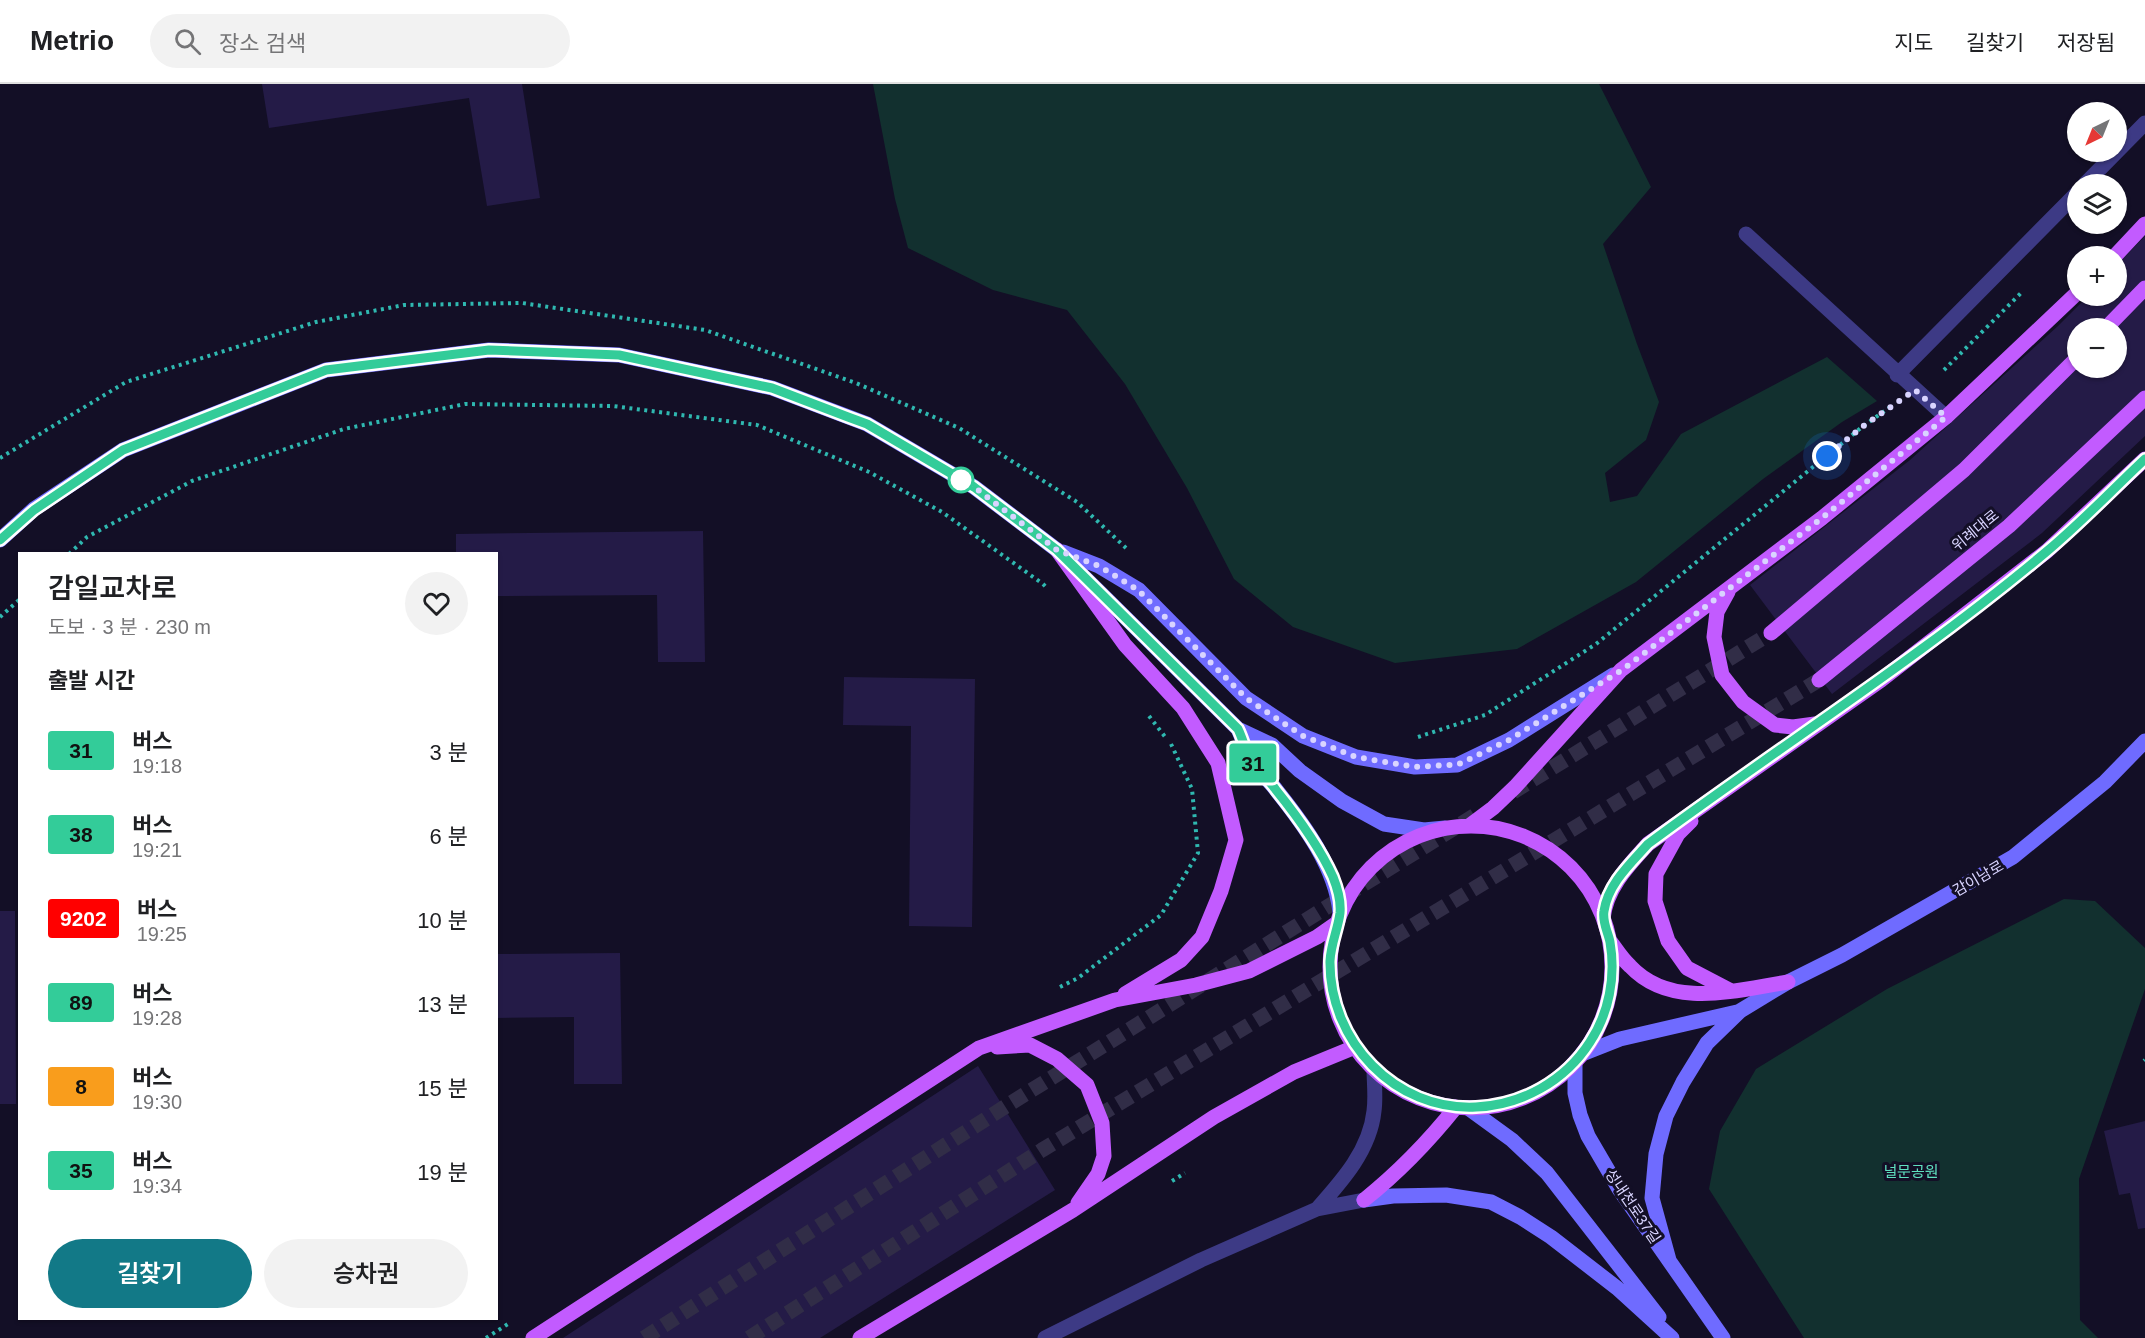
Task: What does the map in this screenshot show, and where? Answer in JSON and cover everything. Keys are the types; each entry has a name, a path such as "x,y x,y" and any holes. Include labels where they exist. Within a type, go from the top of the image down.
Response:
{"main road":[{"path":"2124,246 2145,224"},
{"path":"2116,318 2145,288"},
{"path":"1057,550 1099,566 1138,590 1246,698 1303,736 1356,757 1415,767 1457,765 1509,740 1622,670 1822,518 1946,417 2067,302"},
{"path":"0,540 34,510 123,450 326,370 489,350 619,355 772,388 867,424 974,487 1057,550 1238,729 1272,745 1300,771 1342,801 1384,824 1424,830 1485,826 1515,833 1557,855 1580,877 1597,903 1610,941 1612,958 1610,992 1599,1025 1579,1058"},
{"path":"1771,633 1964,470 2067,368"},
{"name":"위례대로","path":"1819,680 2009,526 2145,398"},
{"path":"1603,918 1609,892 1624,870 1648,844 1881,680 2047,551 2145,459"},
{"path":"1057,550 1125,645 1183,708 1218,763 1236,840 1221,891 1202,937 1181,960 1115,1000"},
{"path":"1730,587 1717,612 1714,637 1722,675 1743,702 1775,725 1793,727 1818,724"},
{"path":"1469,826 1515,787 1622,670"},
{"path":"1238,729 1251,761 1277,790 1308,834 1333,878 1338,917"},
{"name":"감이남로","path":"1740,1011 1788,982 1842,956 2013,857 2105,782 2145,741"},
{"path":"1728,787 1678,834 1656,874 1655,901 1668,941 1687,968 1731,991"},
{"path":"1445,828 1412,839 1382,857 1357,882 1338,917 1330,959 1332,987 1338,1013 1355,1047 1374,1069 1392,1083 1412,1095 1433,1102 1462,1107 1497,1105 1527,1096 1544,1087 1579,1058 1620,1040 1740,1011"},
{"path":"533,1338 979,1048 1115,1000 1249,971 1317,937 1338,917"},
{"path":"1610,941 1631,968 1667,990 1686,994 1731,991 1788,982"},
{"path":"1669,1260 1652,1198 1656,1154 1666,1116 1683,1082 1707,1044 1740,1011"},
{"path":"979,1048 1030,1046 1057,1059 1087,1085 1102,1123 1104,1156 1098,1174 1073,1210"},
{"path":"860,1338 1073,1210 1214,1117 1294,1072 1355,1047"},
{"name":"성내천로37길","path":"1579,1058 1575,1093 1588,1136 1619,1189 1723,1338"},
{"path":"1364,1200 1405,1165 1462,1107"},
{"path":"1462,1107 1512,1140 1547,1173 1674,1338"},
{"path":"1364,1200 1393,1196 1446,1195 1491,1202 1520,1216 1551,1237 1617,1288 1674,1338"}],"street":[{"path":"2095,174 2145,123"},
{"path":"1897,375 2067,203"},
{"path":"1746,234 1897,375 1946,417"},
{"path":"1317,1209 1340,1183 1368,1138 1374,1110 1374,1069"},
{"path":"1045,1338 1201,1260 1317,1209 1364,1200"}],"path":[{"path":"1414,738 1485,715 1596,644 1862,427 1951,365 2024,290"},
{"path":"0,458 126,382 316,322 404,305 522,303 705,330 856,383 959,428 1077,502 1128,550"},
{"path":"71,552 87,537 192,481 344,429 465,404 613,406 757,425 869,472 942,512 1043,584 1051,593"},
{"path":"0,616 18,601"},
{"path":"1078,978 1161,915 1198,853 1192,789 1170,743 1144,709"}],"green space":[{"path":"873,84 1599,84 1651,187 1603,244 1659,402 1646,440 1605,473 1610,502 1637,496 1681,434 1827,357 1877,401 1842,422 1763,479 1636,582 1517,649 1395,663 1293,627 1234,579 1187,488 1125,384 1067,310 993,290 908,248 895,199"},
{"name":"널문공원","path":"2064,899 2095,901 2145,948 2145,989 2079,1179 2080,1320 2098,1338 1804,1338 1709,1189 1720,1131 1756,1069 1887,989"}],"building":[{"path":"262,84 522,84 540,198 487,206 469,98 269,128"},
{"path":"2145,236 2145,436 2042,533 1832,694 1750,585 1910,460 2078,306 2127,306 2127,255"},
{"path":"703,531 705,662 658,662 657,595 498,596 498,552 456,552 456,534"},
{"path":"844,677 975,679 972,927 909,926 911,726 843,725"},
{"path":"0,911 15,911 16,1104 0,1104"},
{"path":"620,953 622,1084 574,1084 574,1017 498,1018 498,954"},
{"path":"978,1066 1055,1190 820,1338 563,1338"},
{"path":"2145,1121 2145,1228 2138,1229 2130,1193 2119,1195 2104,1131"}],"tunnel":[{"path":"1513,792 1771,633"},
{"path":"749,1338 1042,1150 1819,680"},
{"path":"644,1338 1011,1103 1477,814"}],"bus line":[{"name":"31","path":"0,540 34,510 123,450 326,370 489,350 619,355 772,388 867,424 974,487 1057,550 1238,729 1251,761 1277,790 1308,834 1333,878 1340,912 1332,940 1330,977 1333,996 1345,1031 1374,1069 1392,1083 1412,1095 1433,1102 1468,1108 1488,1107 1527,1096 1561,1076 1582,1054 1599,1025 1610,992 1612,958 1603,918 1609,892 1624,870 1648,844 1881,680 1955,623 2047,551 2145,459"}],"route":[{"path":"961,480 956,477 974,487 1057,550 1099,566 1138,590 1246,698 1303,736 1356,757 1415,767 1457,765 1509,740 1622,670 1822,518 1946,417 1915,390 1862,427 1827,456"}]}
